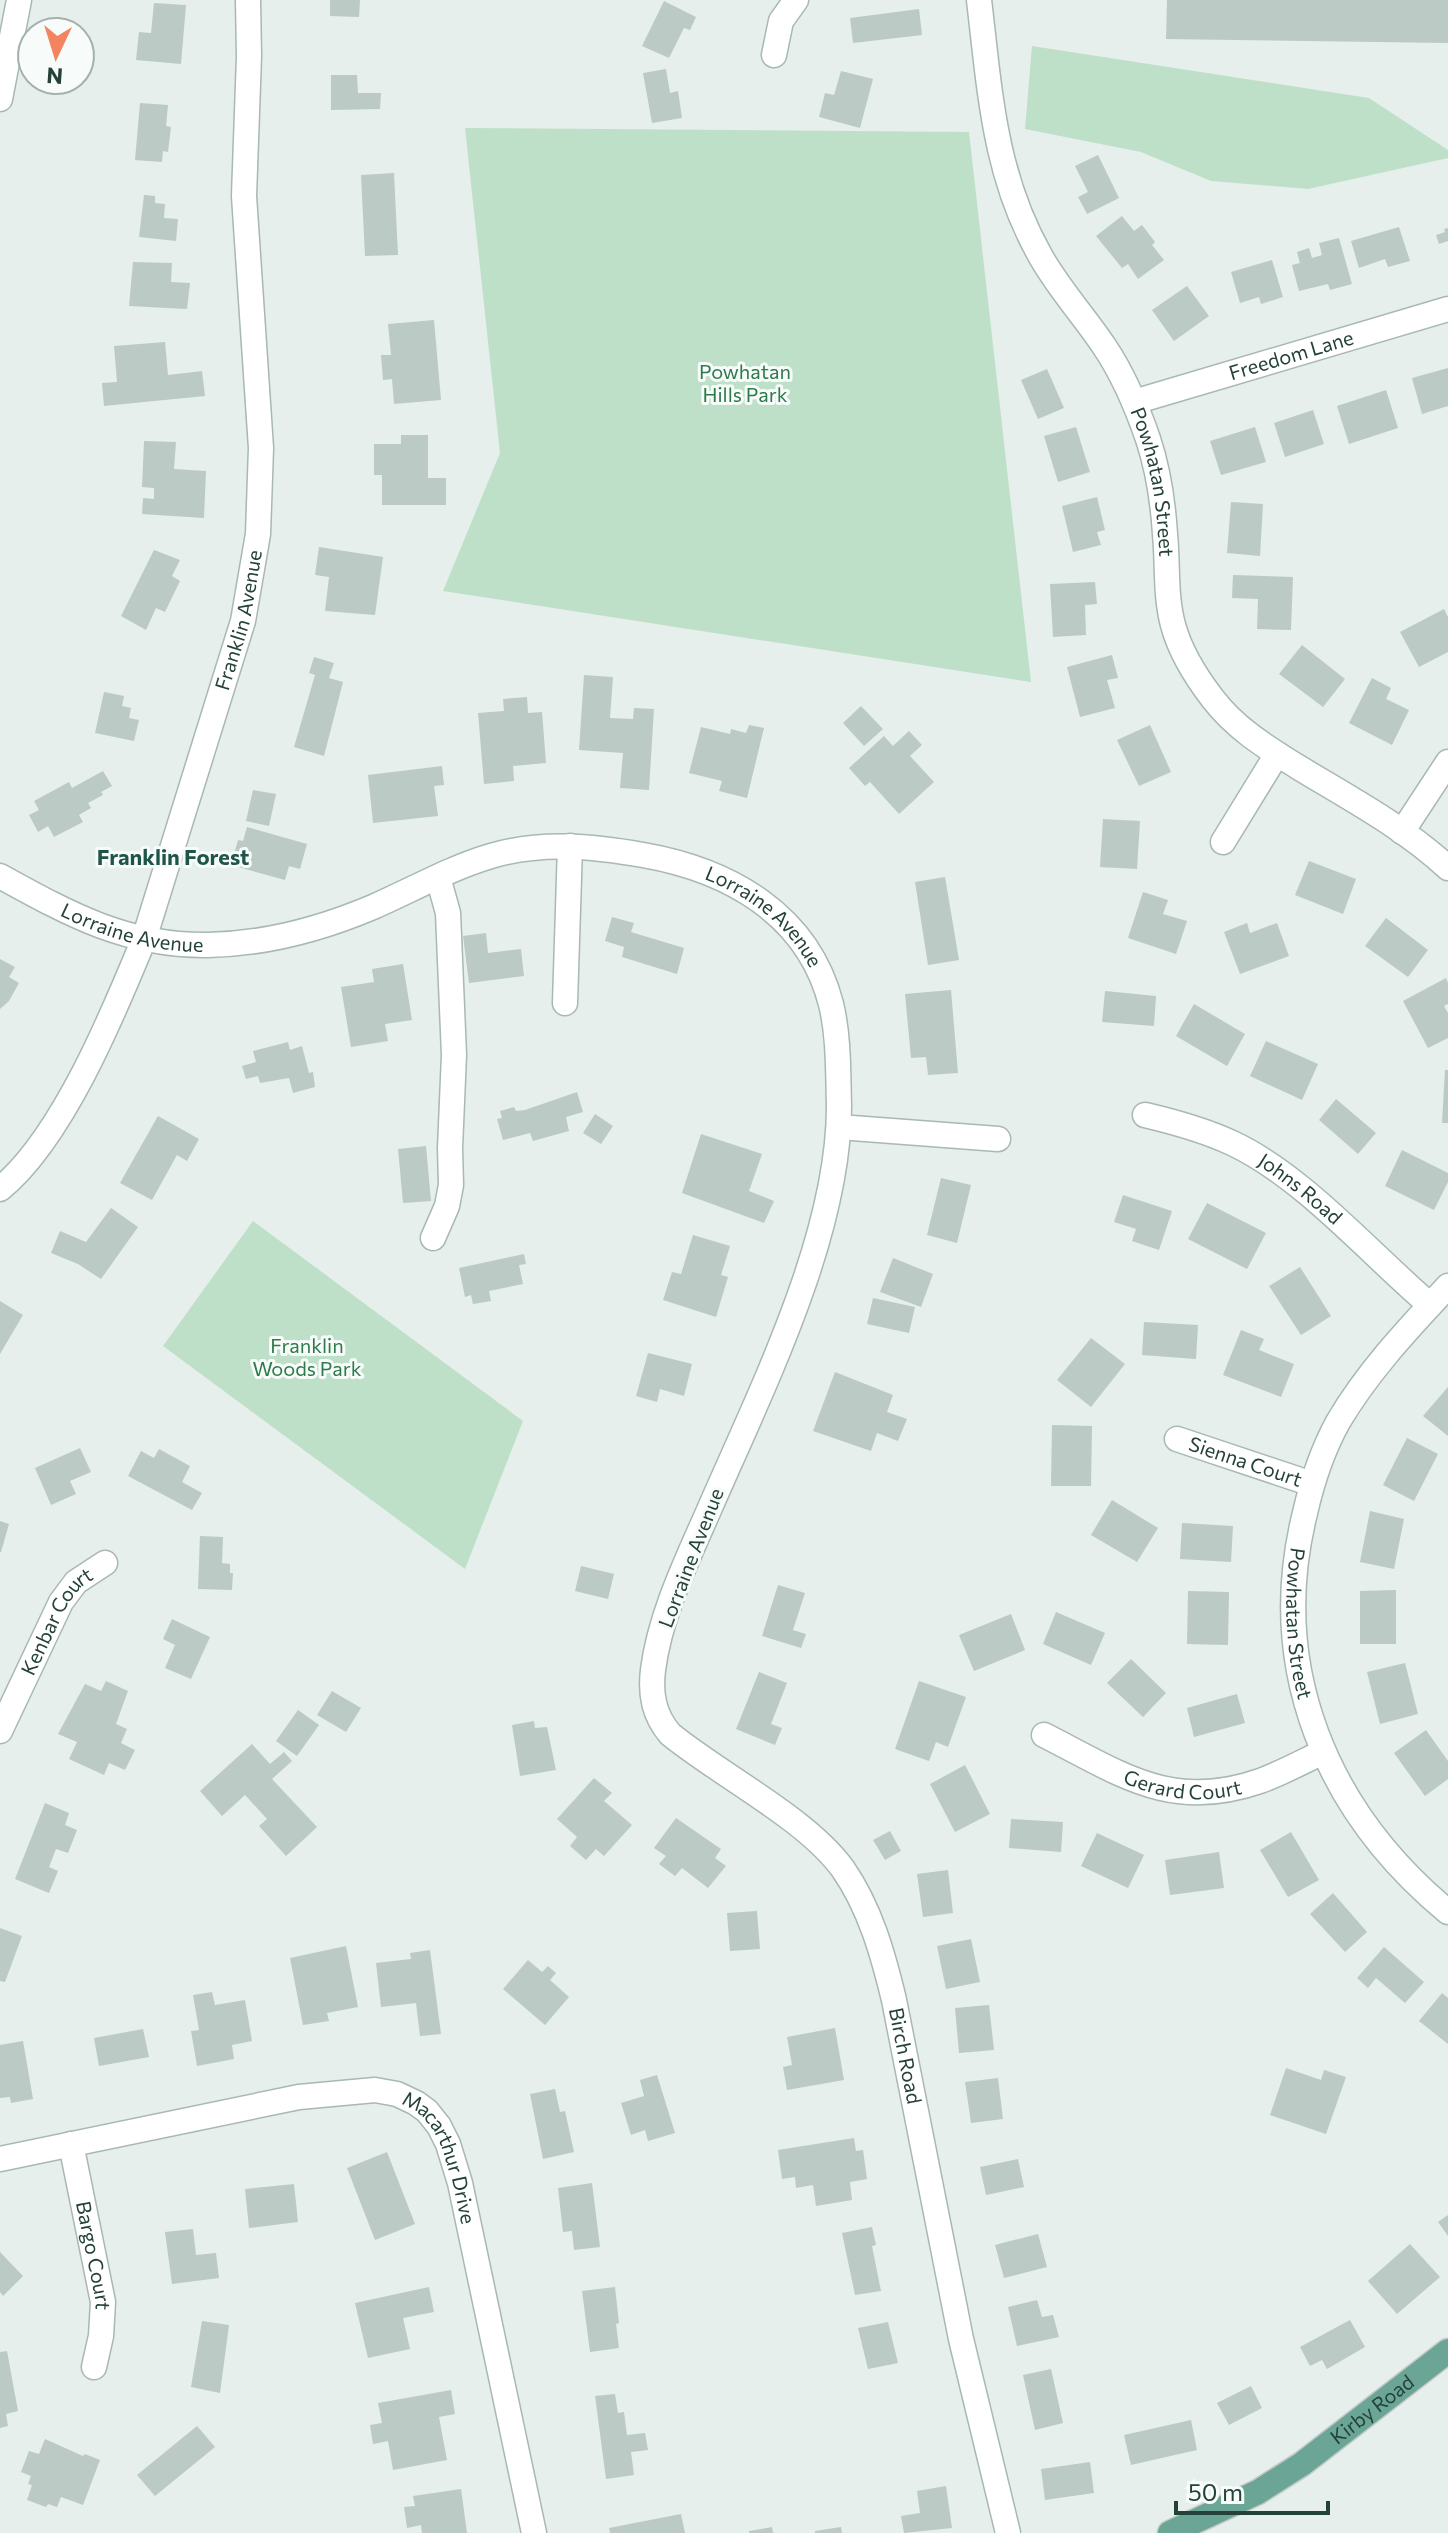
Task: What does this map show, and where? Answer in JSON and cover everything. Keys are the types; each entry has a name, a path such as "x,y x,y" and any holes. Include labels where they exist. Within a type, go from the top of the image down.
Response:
{"main road":[{"name":"Kirby Road","path":"1170,2533 1258,2492 1302,2464 1448,2351"}],"street":[{"path":"0,99 19,0"},
{"name":"Franklin Avenue","path":"0,1189 28,1161 68,1101 97,1046 144,939 243,621 258,534 261,448 244,196 248,0"},
{"path":"774,55 781,21 796,0"},
{"name":"Powhatan Street","path":"979,0 1003,168 1019,213 1040,256 1105,347 1134,402 1149,442 1159,485 1167,591 1179,641 1194,672 1214,701 1243,731 1402,832 1448,868"},
{"name":"Freedom Lane","path":"1134,402 1448,309"},
{"path":"1223,842 1277,754"},
{"path":"1402,832 1448,762"},
{"path":"565,1003 570,846"},
{"name":"Lorraine Avenue","path":"0,876 100,928 144,939 207,945 283,936 369,908 490,856 538,847 570,846 662,858 700,869 751,893 794,930 820,972 831,1004 838,1063 839,1127 821,1228 776,1354 678,1585 653,1671"},
{"path":"433,1238 447,1206 451,1185 454,1055 448,913 438,877"},
{"name":"Johns Road","path":"1145,1115 1191,1126 1234,1144 1267,1163 1297,1185 1430,1305"},
{"path":"839,1127 998,1139"},
{"name":"Powhatan Street","path":"1448,1286 1391,1346 1359,1388 1337,1424 1312,1484 1298,1539 1293,1586 1299,1674 1310,1717 1336,1780 1387,1855 1448,1912"},
{"name":"Sienna Court","path":"1177,1439 1312,1484"},
{"name":"Kenbar Court","path":"0,1731 61,1602 76,1582 105,1563"},
{"name":"Birch Road","path":"653,1671 653,1704 658,1718 670,1734 811,1837 843,1869 866,1910 887,1968 956,2313 1008,2533"},
{"name":"Gerard Court","path":"1044,1735 1132,1780 1178,1793 1203,1794 1231,1789 1262,1780 1323,1752"},
{"name":"Macarthur Drive","path":"0,2159 299,2097 361,2089 397,2094 416,2103 439,2126 460,2183 534,2533"},
{"name":"Bargo Court","path":"71,2144 103,2302 101,2336 94,2367"}],"green space":[{"path":"1032,46 1369,98 1448,150 1448,158 1308,189 1211,181 1141,152 1025,129"},
{"name":"Powhatan Hills Park","path":"465,128 969,132 1031,682 443,591 500,453"},
{"name":"Franklin Woods Park","path":"253,1221 523,1421 465,1569 163,1346"}],"building":[{"path":"330,0 360,0 359,17 330,16"},
{"path":"1167,0 1448,0 1448,43 1166,39"},
{"path":"664,1 696,17 690,30 684,28 669,58 642,46"},
{"path":"154,3 186,5 181,64 136,60 139,32 151,33"},
{"path":"919,9 922,35 853,43 850,18"},
{"path":"666,69 670,93 678,91 682,118 652,123 643,73"},
{"path":"841,71 873,79 860,128 819,117 825,93 834,95"},
{"path":"331,75 357,75 358,93 381,93 380,109 331,110"},
{"path":"140,103 168,105 166,126 171,127 168,152 163,151 162,162 135,160"},
{"path":"1098,155 1119,198 1087,214 1078,197 1088,192 1075,166"},
{"path":"394,173 398,255 365,256 361,175"},
{"path":"144,195 155,196 155,203 165,204 164,218 178,219 176,241 139,237"},
{"path":"1122,216 1134,231 1142,225 1164,260 1138,279 1128,264 1122,268 1096,236"},
{"path":"1399,227 1410,261 1388,267 1385,259 1359,268 1351,241"},
{"path":"1448,228 1448,241 1439,244 1436,235"},
{"path":"1339,238 1352,284 1330,290 1328,284 1299,291 1292,265 1300,263 1297,252 1309,248 1312,258 1322,255 1319,243"},
{"path":"1272,260 1283,297 1261,304 1259,297 1240,303 1231,272"},
{"path":"133,262 172,263 171,282 190,283 187,309 129,306"},
{"path":"1187,286 1209,316 1174,341 1152,310"},
{"path":"434,320 441,400 394,404 392,379 383,380 381,355 391,355 388,324"},
{"path":"165,342 168,375 202,371 205,396 104,406 102,383 117,382 114,346"},
{"path":"1448,368 1448,406 1422,414 1412,378"},
{"path":"1047,369 1064,408 1038,419 1021,380"},
{"path":"1386,390 1398,428 1349,444 1337,406"},
{"path":"1313,410 1324,444 1285,457 1274,423"},
{"path":"1076,427 1090,472 1058,482 1044,436"},
{"path":"1255,427 1266,462 1221,475 1210,441"},
{"path":"401,435 428,435 428,478 446,478 446,505 382,505 382,475 374,475 374,444 401,444"},
{"path":"144,441 176,442 174,469 206,471 204,518 142,514 143,498 154,499 154,488 142,487"},
{"path":"1097,497 1105,530 1097,532 1101,545 1073,552 1062,506"},
{"path":"1231,502 1263,504 1260,556 1227,553"},
{"path":"319,547 383,557 375,615 325,611 329,577 315,575"},
{"path":"154,550 180,560 172,576 180,581 165,612 156,608 146,630 121,616"},
{"path":"1233,575 1293,577 1291,630 1257,629 1258,599 1232,598"},
{"path":"1095,582 1097,604 1085,605 1086,635 1053,637 1050,584"},
{"path":"1444,609 1448,617 1448,652 1419,667 1400,632"},
{"path":"1302,645 1345,679 1323,707 1279,674"},
{"path":"1112,655 1118,678 1107,680 1115,708 1080,717 1067,667"},
{"path":"314,657 334,663 329,678 343,682 324,756 294,747 315,675 309,673"},
{"path":"584,675 613,677 610,718 633,719 634,708 654,709 649,790 620,788 623,753 579,750"},
{"path":"1372,678 1391,688 1386,699 1409,710 1392,745 1349,723"},
{"path":"104,692 124,696 122,706 131,708 129,718 139,720 134,741 95,733"},
{"path":"527,697 528,713 542,712 546,763 513,766 514,781 484,784 478,713 504,711 503,699"},
{"path":"861,706 883,729 864,746 843,723"},
{"path":"749,725 764,728 747,798 719,791 722,781 689,773 701,727 730,734 731,729 746,733"},
{"path":"1150,725 1171,772 1139,786 1117,740"},
{"path":"909,731 922,745 910,756 934,782 899,814 870,782 865,786 849,768 884,736 893,746"},
{"path":"442,766 444,785 434,786 438,816 373,823 368,775"},
{"path":"103,771 112,786 88,803 91,808 79,815 83,822 54,837 48,826 38,832 29,815 39,810 34,801 69,782 72,788"},
{"path":"253,790 276,794 269,826 246,821"},
{"path":"1103,819 1140,821 1137,869 1100,867"},
{"path":"247,827 307,844 300,869 289,866 285,880 231,865 238,840 243,841"},
{"path":"1309,861 1356,879 1343,914 1295,895"},
{"path":"945,877 959,960 928,965 915,882"},
{"path":"1143,892 1168,900 1163,914 1187,921 1176,954 1128,938"},
{"path":"612,917 634,923 631,932 684,948 677,974 622,957 624,947 605,941"},
{"path":"1386,918 1428,950 1408,977 1365,946"},
{"path":"1247,923 1250,933 1277,923 1289,956 1240,974 1224,932"},
{"path":"486,933 488,953 521,949 524,976 469,983 463,936"},
{"path":"0,959 15,967 9,977 19,983 9,1001 0,1009"},
{"path":"403,964 412,1020 385,1024 388,1041 351,1047 341,987 374,982 372,969"},
{"path":"1446,978 1448,1004 1444,1006 1448,1013 1448,1038 1428,1048 1403,1001"},
{"path":"951,990 958,1073 928,1075 926,1057 911,1058 905,994"},
{"path":"1105,991 1156,996 1154,1026 1102,1022"},
{"path":"1194,1004 1245,1034 1227,1066 1176,1036"},
{"path":"1266,1041 1318,1064 1302,1100 1250,1076"},
{"path":"288,1042 290,1050 302,1046 309,1073 313,1072 315,1087 293,1093 289,1078 260,1083 258,1076 246,1079 242,1066 256,1062 253,1051"},
{"path":"1445,1070 1448,1070 1448,1123 1442,1123"},
{"path":"577,1092 583,1112 566,1117 569,1131 533,1141 530,1133 503,1140 497,1119 502,1118 500,1111 514,1107 516,1111 525,1110"},
{"path":"1336,1099 1376,1133 1358,1154 1319,1120"},
{"path":"595,1114 613,1126 601,1144 583,1133"},
{"path":"158,1116 199,1139 187,1161 177,1155 152,1200 120,1183"},
{"path":"701,1134 762,1154 749,1191 774,1201 764,1223 682,1193"},
{"path":"426,1146 431,1201 403,1203 398,1149"},
{"path":"1402,1150 1448,1173 1448,1182 1434,1210 1385,1186"},
{"path":"941,1178 971,1185 957,1243 927,1235"},
{"path":"1123,1195 1172,1211 1159,1250 1132,1241 1136,1229 1114,1222"},
{"path":"1207,1203 1266,1233 1247,1269 1188,1239"},
{"path":"111,1208 138,1227 101,1279 78,1264 51,1253 60,1231 86,1242"},
{"path":"693,1235 730,1246 721,1275 728,1277 716,1317 663,1300 672,1272 681,1274"},
{"path":"524,1254 526,1264 519,1265 523,1284 489,1291 491,1301 473,1304 471,1295 465,1297 459,1268"},
{"path":"893,1258 933,1274 921,1307 880,1292"},
{"path":"1300,1267 1331,1316 1301,1335 1269,1286"},
{"path":"873,1298 915,1307 909,1333 867,1324"},
{"path":"0,1301 23,1315 0,1354"},
{"path":"1144,1322 1198,1325 1196,1359 1142,1355"},
{"path":"1241,1330 1264,1339 1259,1350 1294,1364 1281,1397 1223,1375"},
{"path":"1091,1338 1125,1364 1091,1407 1057,1380"},
{"path":"648,1353 692,1364 684,1396 660,1389 657,1402 636,1396"},
{"path":"835,1372 893,1395 887,1412 907,1419 898,1441 877,1433 871,1451 813,1431"},
{"path":"1448,1387 1448,1436 1423,1416"},
{"path":"1052,1425 1092,1426 1091,1486 1051,1486"},
{"path":"1407,1438 1438,1454 1414,1501 1383,1485"},
{"path":"80,1448 91,1472 70,1481 76,1494 51,1505 35,1468"},
{"path":"159,1449 190,1466 182,1482 202,1493 192,1510 128,1476 141,1451 154,1458"},
{"path":"1112,1500 1158,1528 1137,1562 1091,1535"},
{"path":"1370,1511 1404,1519 1394,1569 1360,1562"},
{"path":"0,1521 9,1524 1,1552 0,1552"},
{"path":"1182,1523 1233,1526 1231,1562 1180,1559"},
{"path":"200,1536 223,1537 222,1563 230,1564 232,1590 198,1589"},
{"path":"581,1566 614,1574 608,1599 575,1591"},
{"path":"778,1585 805,1593 793,1630 806,1634 801,1648 762,1636"},
{"path":"1396,1590 1396,1644 1360,1644 1360,1591"},
{"path":"1188,1591 1229,1592 1228,1645 1187,1644"},
{"path":"1056,1612 1105,1633 1091,1665 1043,1644"},
{"path":"1011,1614 1025,1650 974,1671 959,1635"},
{"path":"172,1619 210,1637 191,1679 165,1668 175,1645 163,1639"},
{"path":"1131,1659 1166,1693 1143,1717 1107,1683"},
{"path":"1405,1663 1418,1714 1380,1724 1367,1672"},
{"path":"759,1672 787,1683 771,1724 782,1728 775,1745 736,1729"},
{"path":"106,1681 128,1691 116,1724 127,1729 121,1743 135,1750 125,1770 109,1763 104,1775 69,1759 77,1742 58,1734 85,1684 101,1691"},
{"path":"919,1681 966,1697 948,1747 936,1742 929,1761 895,1749"},
{"path":"332,1691 361,1708 346,1732 317,1715"},
{"path":"1237,1694 1245,1723 1194,1737 1187,1708"},
{"path":"298,1710 319,1725 297,1756 276,1741"},
{"path":"534,1721 535,1728 547,1727 556,1770 520,1776 512,1725"},
{"path":"1426,1730 1448,1761 1448,1779 1425,1796 1394,1753"},
{"path":"252,1744 270,1764 284,1752 292,1761 272,1779 317,1827 286,1856 259,1826 267,1819 245,1795 222,1816 200,1791"},
{"path":"965,1765 990,1814 955,1832 930,1784"},
{"path":"594,1778 612,1793 604,1801 632,1825 604,1856 596,1849 586,1860 570,1846 577,1837 557,1819"},
{"path":"45,1803 69,1813 65,1825 77,1830 68,1853 56,1849 49,1867 58,1871 49,1893 15,1879"},
{"path":"676,1818 721,1849 715,1858 726,1866 708,1888 682,1868 675,1876 659,1864 666,1856 654,1848"},
{"path":"1011,1819 1063,1822 1061,1852 1009,1848"},
{"path":"890,1831 901,1851 885,1860 873,1840"},
{"path":"1291,1832 1319,1880 1288,1897 1260,1850"},
{"path":"1097,1833 1144,1855 1128,1888 1081,1866"},
{"path":"1219,1852 1224,1888 1170,1895 1165,1860"},
{"path":"948,1870 953,1913 923,1917 917,1874"},
{"path":"1333,1893 1367,1932 1345,1952 1310,1914"},
{"path":"757,1911 760,1949 730,1951 727,1913"},
{"path":"0,1928 22,1936 5,1982 0,1981"},
{"path":"971,1939 980,1982 946,1989 937,1946"},
{"path":"346,1946 358,2007 327,2013 329,2021 303,2025 290,1958"},
{"path":"1384,1947 1424,1982 1405,2003 1376,1978 1368,1988 1357,1978"},
{"path":"430,1950 441,2034 420,2036 416,2003 381,2007 376,1963 411,1959 410,1953"},
{"path":"528,1960 542,1972 548,1966 556,1973 550,1980 569,1997 545,2025 503,1989"},
{"path":"212,1992 215,2005 245,2000 252,2041 232,2045 234,2059 197,2066 191,2031 199,2030 193,1995"},
{"path":"1442,1993 1448,1998 1448,2044 1419,2021"},
{"path":"989,2005 994,2050 959,2053 955,2008"},
{"path":"835,2028 844,2080 787,2090 783,2067 792,2065 787,2037"},
{"path":"143,2029 149,2057 99,2066 94,2038"},
{"path":"23,2041 33,2099 11,2103 10,2097 0,2098 0,2045"},
{"path":"1286,2068 1321,2080 1324,2070 1346,2077 1326,2134 1270,2115"},
{"path":"657,2075 675,2133 648,2141 645,2130 631,2135 621,2103 644,2096 640,2080"},
{"path":"998,2078 1003,2119 971,2123 965,2082"},
{"path":"555,2089 560,2112 565,2111 574,2152 543,2159 530,2094"},
{"path":"854,2138 856,2151 863,2150 867,2179 850,2182 852,2200 816,2206 813,2185 796,2188 795,2177 782,2179 778,2150"},
{"path":"387,2152 415,2224 375,2240 347,2168"},
{"path":"1018,2159 1024,2187 986,2195 980,2167"},
{"path":"592,2183 600,2247 574,2250 572,2231 563,2232 558,2188"},
{"path":"294,2184 298,2222 249,2228 245,2189"},
{"path":"1448,2215 1448,2236 1438,2222"},
{"path":"872,2227 876,2245 872,2246 881,2291 855,2295 842,2233"},
{"path":"193,2229 196,2255 216,2253 219,2278 172,2284 165,2232"},
{"path":"1038,2234 1047,2267 1004,2278 995,2245"},
{"path":"1410,2244 1440,2277 1397,2314 1368,2281"},
{"path":"0,2252 23,2276 3,2296 0,2292"},
{"path":"429,2287 434,2312 403,2318 410,2349 368,2358 355,2303"},
{"path":"615,2287 619,2348 590,2352 582,2291"},
{"path":"1037,2300 1042,2317 1053,2315 1059,2337 1017,2346 1008,2307"},
{"path":"1350,2320 1365,2347 1327,2369 1322,2360 1310,2366 1300,2347"},
{"path":"202,2321 229,2325 220,2393 191,2387"},
{"path":"888,2322 898,2363 868,2369 858,2328"},
{"path":"7,2351 18,2411 6,2414 8,2426 0,2428 0,2352"},
{"path":"1051,2369 1063,2423 1035,2430 1023,2375"},
{"path":"1251,2386 1262,2408 1229,2425 1217,2403"},
{"path":"451,2390 455,2414 439,2417 447,2460 393,2470 388,2441 373,2444 370,2425 382,2423 378,2403"},
{"path":"615,2394 618,2413 624,2412 627,2435 645,2433 648,2450 631,2452 634,2475 606,2479 595,2396"},
{"path":"1191,2420 1197,2450 1131,2465 1124,2435"},
{"path":"197,2426 215,2447 155,2496 137,2475"},
{"path":"45,2439 100,2460 83,2505 61,2497 57,2507 48,2504 46,2507 27,2500 32,2485 28,2484 31,2476 21,2472 29,2451 39,2454"},
{"path":"1090,2462 1094,2493 1045,2500 1041,2469"},
{"path":"946,2486 952,2528 904,2533 901,2516 920,2513 917,2491"},
{"path":"461,2489 467,2533 422,2533 421,2525 407,2528 404,2507 415,2506 413,2496"},
{"path":"681,2514 685,2533 610,2533 609,2528"},
{"path":"772,2527 773,2533 749,2533 749,2531"},
{"path":"841,2527 842,2533 815,2533 815,2531"}],"district":[{"name":"Franklin Forest","path":"173,857"}]}
